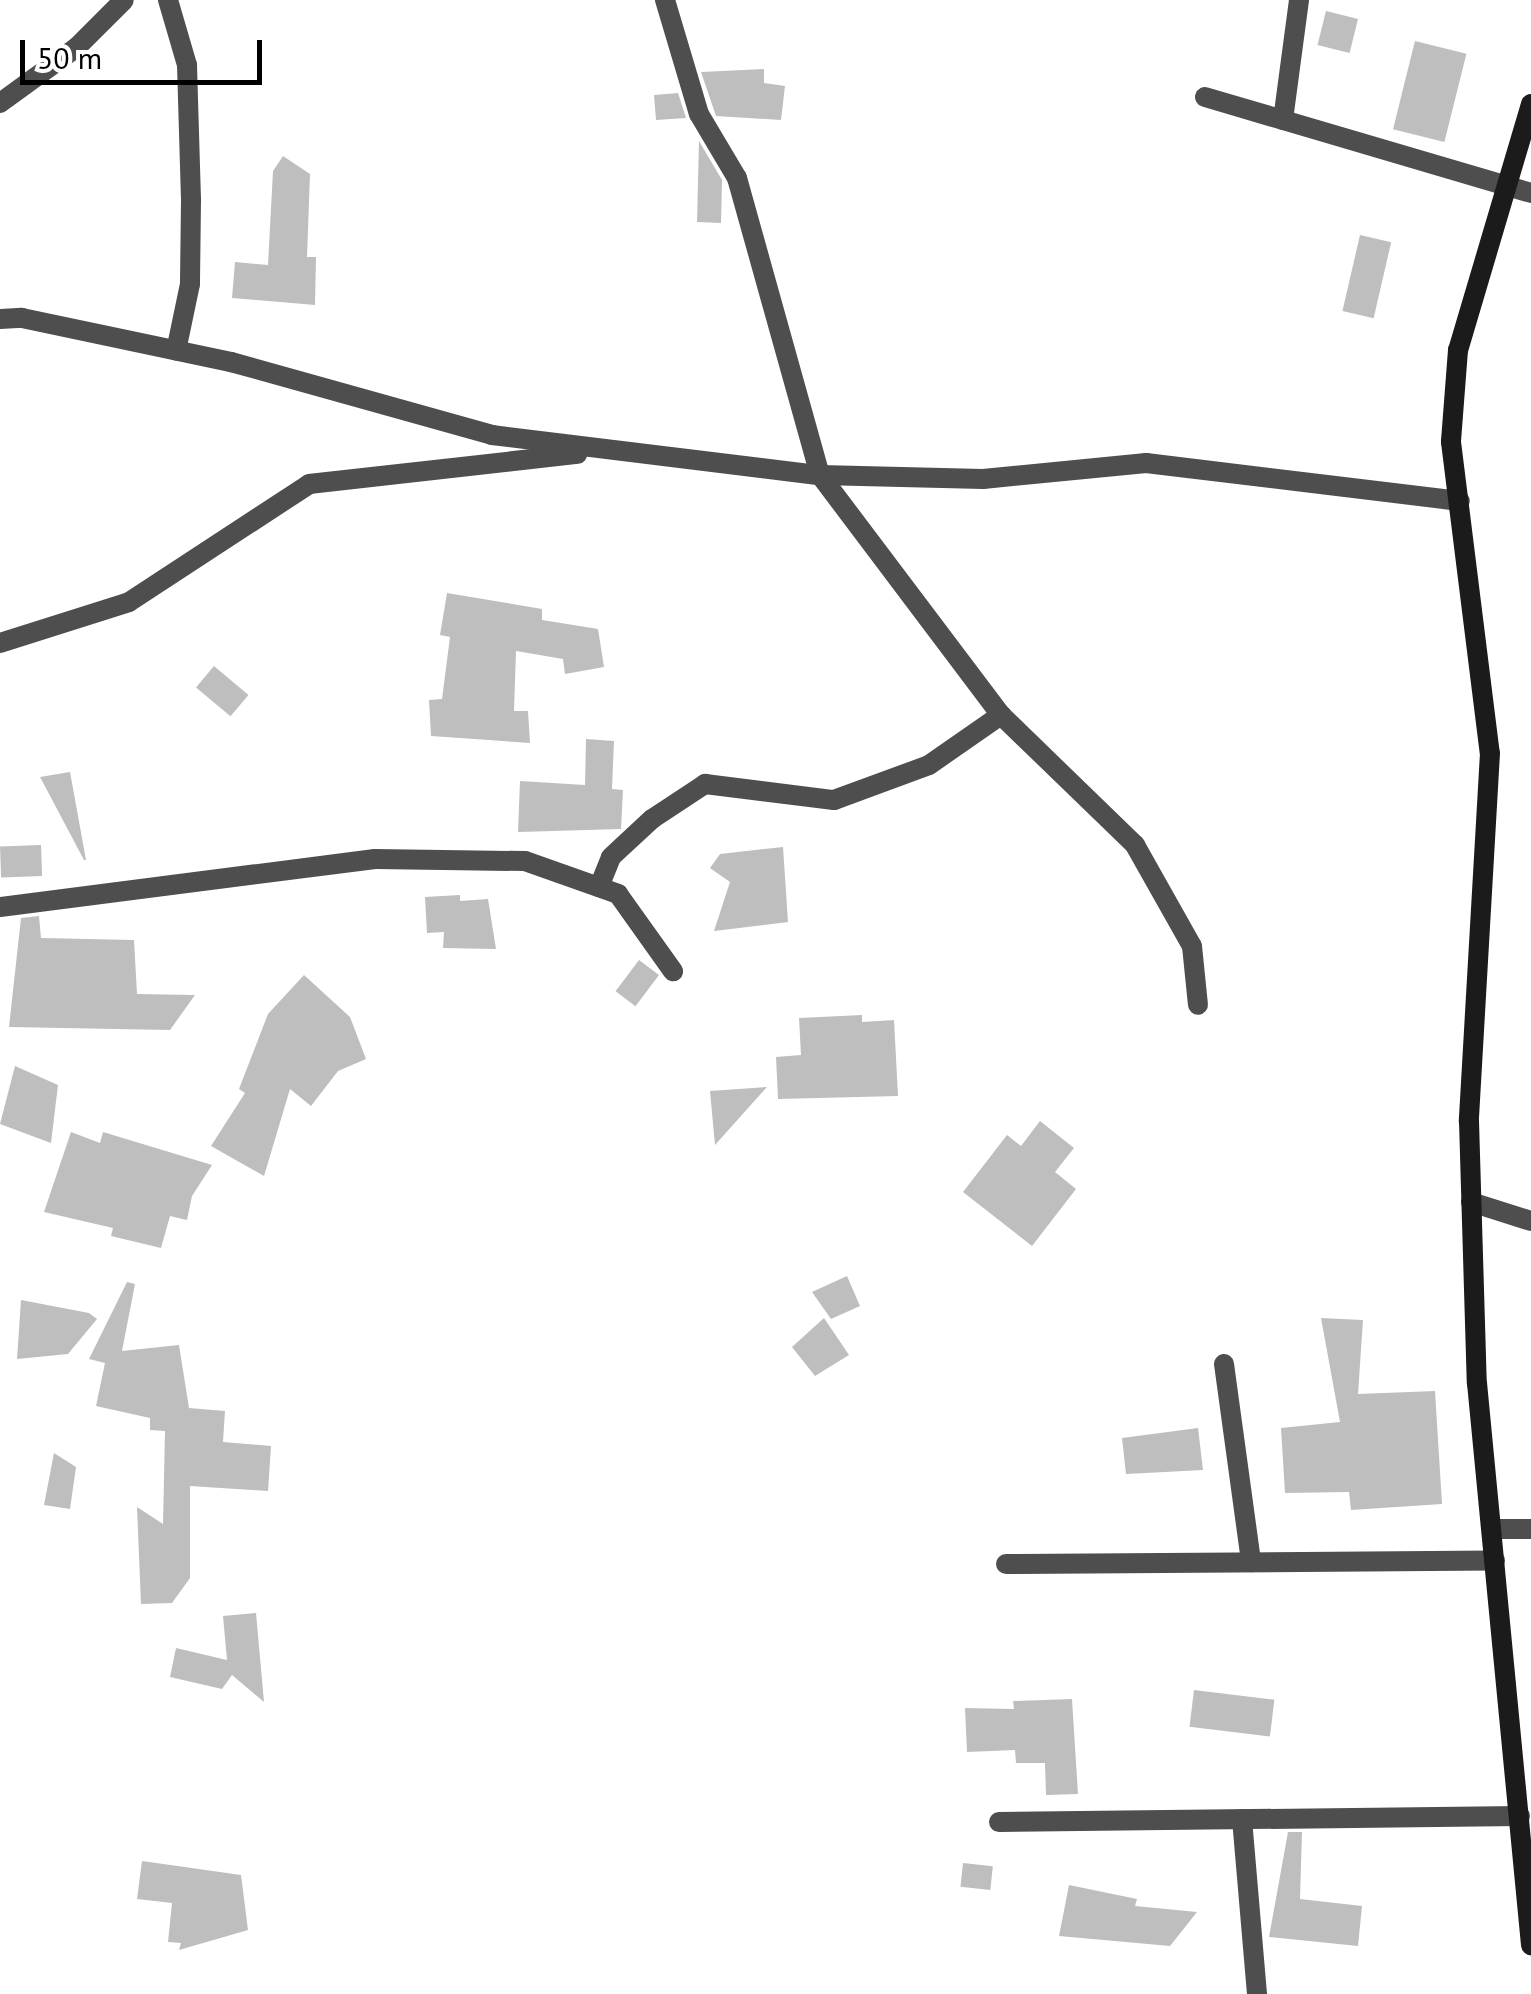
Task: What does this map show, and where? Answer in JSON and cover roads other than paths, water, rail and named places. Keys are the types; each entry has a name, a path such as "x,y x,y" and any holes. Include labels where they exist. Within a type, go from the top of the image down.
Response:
{"street":[{"path":"0,103 77,47 124,0"},
{"path":"168,0 187,66 191,200 190,284 176,350"},
{"path":"665,0 699,114 738,178 820,476 1001,714 1134,845 1192,946 1198,1005"},
{"path":"1283,120 1300,0"},
{"path":"1205,97 1531,193"},
{"path":"1531,104 1458,350 1451,442 1490,753 1469,1122 1477,1383 1531,1945"},
{"path":"0,319 22,318 176,350 492,435 820,476 983,479 1146,463 1460,501"},
{"path":"0,643 129,602 309,484 614,450"},
{"path":"599,887 612,857 652,819 705,784 834,800 929,765 1001,714"},
{"path":"0,907 375,860 525,861 618,894 673,971"},
{"path":"1472,1202 1531,1221"},
{"path":"1224,1364 1251,1562"},
{"path":"1492,1530 1531,1528"},
{"path":"1006,1564 1495,1560"},
{"path":"999,1822 1520,1816"},
{"path":"1242,1819 1258,1994"}]}
